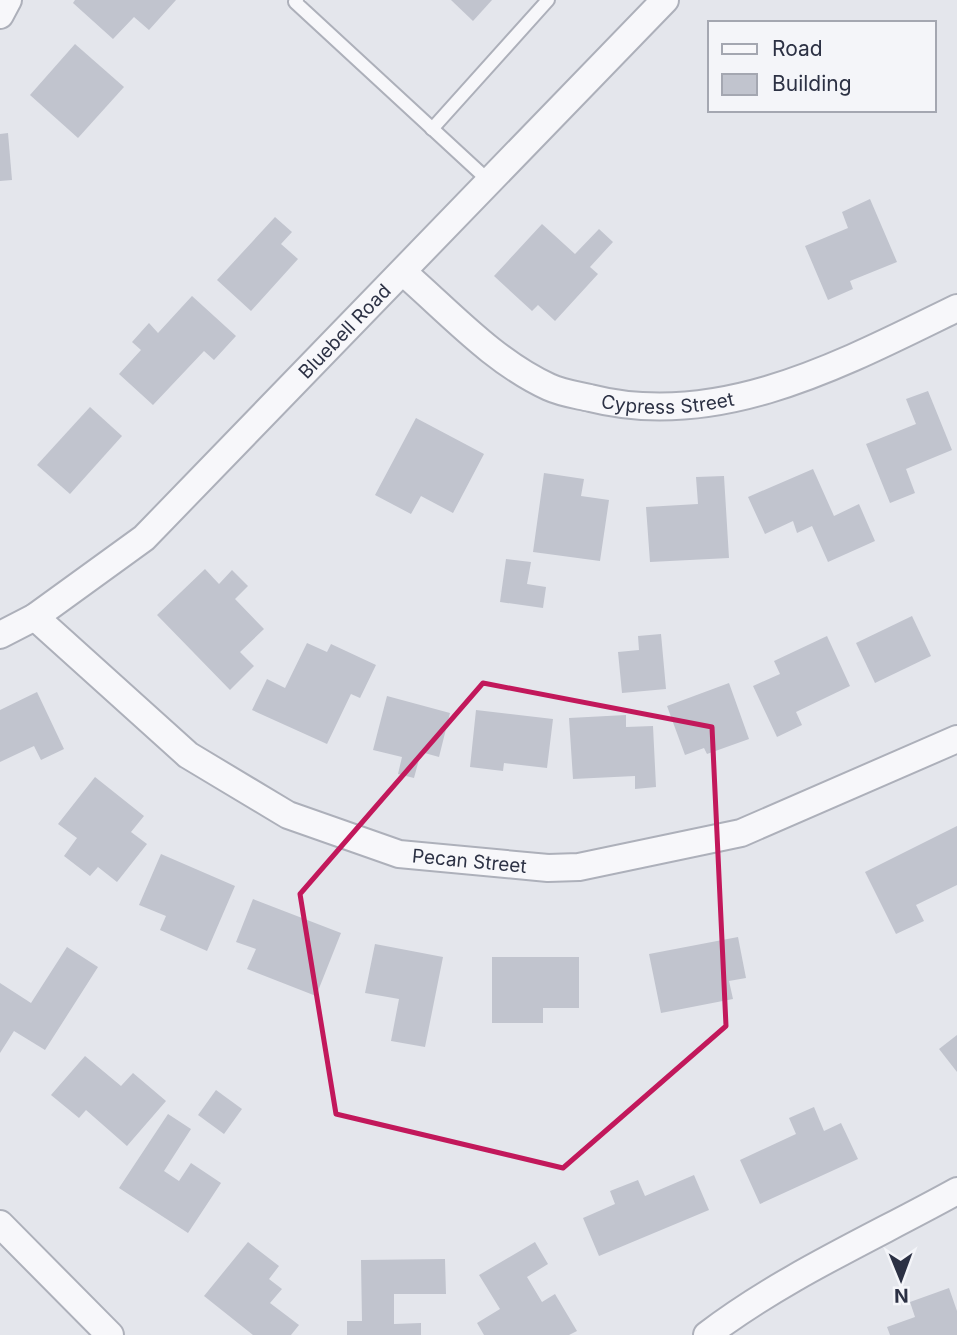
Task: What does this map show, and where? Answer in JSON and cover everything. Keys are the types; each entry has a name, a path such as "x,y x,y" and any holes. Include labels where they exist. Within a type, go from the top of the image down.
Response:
{"street":[{"path":"0,15 8,0"},
{"name":"Bluebell Road","path":"0,635 35,617 144,538 404,273 489,181 665,0"},
{"name":"Cypress Street","path":"404,273 500,358 550,388 622,406 718,403 785,385 868,352 957,308"},
{"name":"Pecan Street","path":"35,617 188,755 288,815 399,854 548,868 579,867 741,833 957,739"},
{"path":"707,1335 731,1316 957,1191"},
{"path":"0,1224 110,1335"}],"lane":[{"path":"297,0 295,2 489,181"},
{"path":"432,129 548,0"}],"highlighted area":[{"path":"483,683 712,727 726,1026 563,1168 336,1114 300,894"}],"building":[{"path":"75,0 176,0 149,30 134,17 113,39 73,3"},
{"path":"451,0 492,0 473,21"},
{"path":"75,44 124,87 78,138 30,95"},
{"path":"8,133 12,180 0,181 0,134"},
{"path":"870,199 897,262 850,281 853,289 828,300 805,246 848,228 842,212"},
{"path":"275,217 292,232 281,244 298,259 251,311 217,280"},
{"path":"542,224 575,254 599,229 613,242 590,267 598,274 555,321 538,305 532,311 494,276"},
{"path":"192,296 236,336 214,360 204,351 153,405 119,374 141,350 132,342 149,323 158,333"},
{"path":"928,391 952,450 906,469 915,493 890,503 866,444 916,424 906,399"},
{"path":"90,407 122,436 70,494 37,465"},
{"path":"416,418 484,454 453,513 421,496 411,514 375,495"},
{"path":"813,469 834,516 859,504 875,541 828,562 812,526 797,533 793,521 765,534 748,497"},
{"path":"544,473 584,479 581,496 609,500 600,561 533,552"},
{"path":"724,476 729,558 650,562 646,507 698,504 696,477"},
{"path":"506,559 531,562 527,584 546,587 543,608 500,602"},
{"path":"205,569 219,584 232,570 248,586 235,599 264,629 240,652 254,666 230,690 157,615"},
{"path":"912,616 931,656 875,683 856,643"},
{"path":"661,634 666,689 622,693 618,652 639,650 638,636"},
{"path":"827,636 850,686 796,712 802,725 777,737 753,686 780,674 774,661"},
{"path":"307,643 327,652 331,644 376,665 360,698 351,694 327,744 252,710 267,679 285,688"},
{"path":"729,683 749,739 707,754 704,748 685,755 667,706"},
{"path":"37,692 64,749 41,760 34,746 0,762 0,710"},
{"path":"387,696 450,713 439,757 421,752 414,778 398,774 402,757 373,750"},
{"path":"476,710 553,719 547,768 504,763 503,771 470,767"},
{"path":"626,715 626,727 653,726 656,787 635,789 635,776 573,779 569,718"},
{"path":"95,777 144,816 131,832 147,844 117,882 98,867 90,876 64,856 77,838 58,824"},
{"path":"957,826 957,885 916,905 924,921 896,934 865,872"},
{"path":"161,854 235,886 207,951 160,930 166,916 139,905"},
{"path":"253,899 341,933 316,996 247,969 256,949 236,942"},
{"path":"738,937 746,978 729,981 733,999 661,1013 649,954"},
{"path":"375,944 443,957 425,1047 391,1041 399,999 365,993"},
{"path":"67,947 98,967 45,1050 14,1031 0,1053 0,983 31,1003"},
{"path":"492,957 579,957 579,1008 543,1008 543,1023 492,1023"},
{"path":"957,1035 957,1072 939,1049"},
{"path":"85,1056 121,1086 133,1073 166,1101 127,1146 86,1110 79,1118 51,1095"},
{"path":"216,1090 242,1109 224,1134 198,1115"},
{"path":"814,1107 824,1131 841,1123 858,1159 760,1204 740,1160 796,1134 789,1118"},
{"path":"168,1114 191,1129 164,1171 179,1181 191,1163 221,1183 188,1233 119,1188"},
{"path":"694,1175 709,1210 599,1256 583,1218 615,1204 610,1191 638,1180 645,1196"},
{"path":"248,1242 279,1266 269,1279 282,1289 270,1303 299,1325 291,1335 253,1335 204,1296"},
{"path":"535,1242 548,1264 527,1277 542,1302 555,1294 577,1331 569,1335 484,1335 477,1323 500,1309 479,1275"},
{"path":"445,1259 446,1294 394,1294 394,1324 421,1323 421,1335 347,1335 347,1321 362,1321 361,1260"},
{"path":"949,1288 957,1311 957,1335 890,1335 887,1327 915,1317 910,1302"}]}
